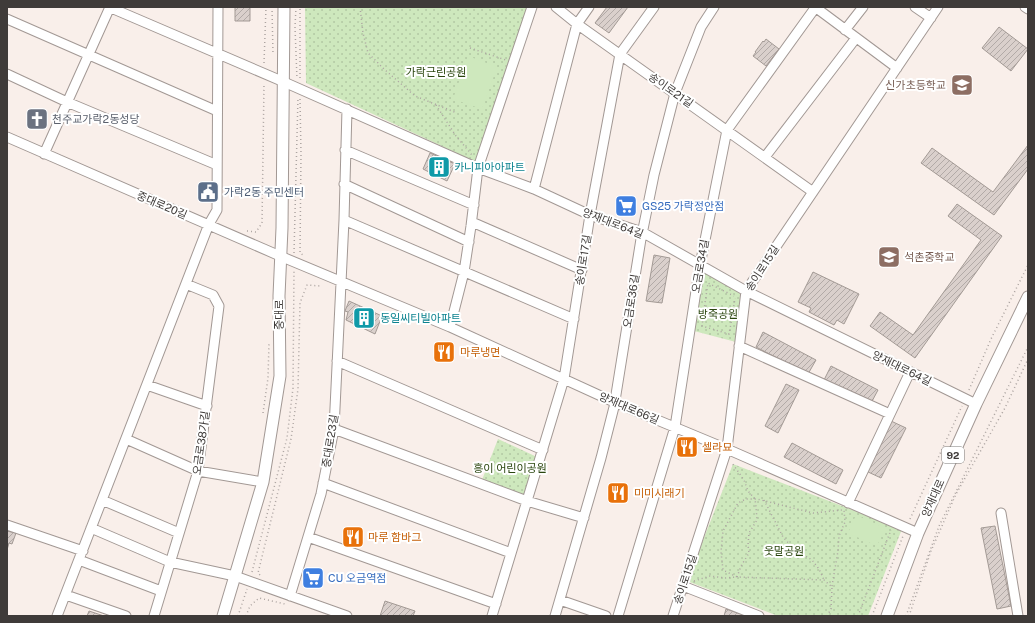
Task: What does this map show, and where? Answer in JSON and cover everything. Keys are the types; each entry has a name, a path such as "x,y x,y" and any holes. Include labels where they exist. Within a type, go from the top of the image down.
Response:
{"main road":[{"name":"중대로","path":"223,616 263,482 280,376 280,256 282,228 284,7"},
{"name":"양재대로","path":"887,616 918,533 976,404 1028,297"}],"street":[{"path":"44,154 110,7"},
{"name":"양재대로64길","path":"110,7 478,168 534,189 590,215 642,232 746,291 976,404"},
{"path":"58,616 209,224 217,210 218,7"},
{"path":"450,327 464,272 472,222 478,168 532,7"},
{"name":"송이로21길","path":"556,7 577,24 814,192"},
{"path":"534,189 577,24 589,7"},
{"name":"송이로17길","path":"492,616 564,380 590,215 620,54 654,7"},
{"name":"오금로36길","path":"555,616 602,458 614,402 642,232 654,175 675,93 701,27 714,7"},
{"path":"815,7 897,68"},
{"name":"오금로34길","path":"618,616 674,427 700,265 727,130 815,7"},
{"path":"845,30 863,7"},
{"path":"915,7 931,18"},
{"name":"송이로15길","path":"673,616 726,452 746,291 938,7"},
{"path":"7,19 217,111"},
{"path":"765,157 856,38"},
{"path":"7,74 67,102 217,165"},
{"path":"341,282 344,220 346,109"},
{"name":"중대로20길","path":"7,137 280,256"},
{"path":"345,150 474,205"},
{"path":"344,184 469,242"},
{"path":"344,220 574,318"},
{"path":"472,222 582,270"},
{"name":"양재대로66길","path":"280,256 450,327 564,380 674,427 846,506 918,533"},
{"name":"중대로23길","path":"290,596 324,482 334,429 341,282"},
{"name":"오금로38가길","path":"154,616 198,471 219,306 213,295 186,284"},
{"path":"739,346 890,414"},
{"path":"337,361 543,450"},
{"path":"846,506 910,372"},
{"path":"147,385 207,406"},
{"path":"334,429 527,501 584,518"},
{"path":"126,439 198,471 263,482"},
{"path":"324,482 511,554"},
{"path":"102,500 179,533"},
{"path":"1000,513 1018,616"},
{"path":"7,525 83,550"},
{"path":"92,528 170,562 235,576 347,616"},
{"path":"308,537 496,604"},
{"path":"79,560 161,591"},
{"path":"683,586 759,616"},
{"path":"66,594 126,616"},
{"path":"560,600 606,616"}],"path":[{"path":"264,64 266,7"},
{"path":"272,7 273,62"},
{"path":"300,7 300,78"},
{"path":"360,7 363,33 368,53 415,96 457,113"},
{"path":"470,48 513,63"},
{"path":"242,231 256,232 262,223 264,81"},
{"path":"300,99 300,253 306,257"},
{"path":"435,104 456,136 472,155"},
{"path":"872,616 906,528 992,339 1028,265"},
{"path":"708,283 736,296 729,334 702,326 704,311 708,283"},
{"path":"262,578 258,573 291,439 297,396 300,303 307,285 320,286"},
{"path":"693,308 704,311"},
{"path":"732,318 742,322"},
{"path":"263,414 268,378 269,339"},
{"path":"908,616 939,526 1028,347"},
{"path":"908,616 932,551 956,494 1005,408 1028,359"},
{"path":"726,452 744,480 748,491 755,499 757,520 749,533 749,553 741,566 737,577"},
{"path":"737,577 723,570 721,552 723,531 738,503 746,499 764,500 813,513 846,506 846,522 839,536 832,587 831,609 827,616"},
{"path":"764,500 783,537 793,548 812,560 819,569 824,580 832,587"},
{"path":"858,616 892,530"},
{"path":"683,586 710,576 725,578 737,577 824,580"},
{"path":"246,616 250,606 259,598 269,599"}],"green space":[{"name":"가락근린공원","path":"305,7 527,7 476,162 306,83"},
{"path":"468,56 497,67 482,109 453,99"},
{"name":"방죽공원","path":"704,271 741,293 736,342 694,331"},
{"name":"흥이 어린이공원","path":"498,439 537,457 525,497 482,480"},
{"name":"웃말공원","path":"733,464 902,529 868,616 778,616 687,581"},
{"path":"856,515 885,528 877,546 848,533"}],"building":[{"path":"235,7 250,7 250,21 235,21"},
{"path":"607,7 628,7 609,33 595,23"},
{"path":"999,27 1028,49 1011,71 982,48"},
{"path":"766,39 779,49 766,66 753,56"},
{"path":"1028,145 1028,169 994,215 921,163 932,148 993,192"},
{"name":"카니피아아파트","path":"430,153 455,164 447,181 423,169"},
{"path":"957,204 1002,236 915,358 870,326 880,312 913,335 981,240 948,216"},
{"path":"654,255 670,258 662,303 646,301"},
{"path":"813,272 859,294 844,324 837,320 834,325 809,312 811,308 798,302"},
{"name":"동일씨티빌아파트","path":"349,301 382,316 375,334 346,320 348,312 345,311"},
{"path":"763,332 816,360 808,374 756,347"},
{"path":"831,366 878,390 870,405 824,380"},
{"path":"786,384 799,390 778,433 765,426"},
{"path":"891,421 906,428 881,478 866,471"},
{"path":"792,443 843,470 836,484 784,457"},
{"path":"995,526 1011,606 997,609 981,528"},
{"path":"7,531 16,533 12,544 9,543 7,550"},
{"path":"385,601 415,611 413,616 380,616"},
{"path":"726,609 746,616 724,616"},
{"path":"89,611 104,616 87,616"}],"place":[{"name":"신가초등학교","path":"962,85"},
{"name":"천주교가락2동성당","path":"37,119"},
{"name":"카니피아아파트","path":"439,167"},
{"name":"가락2동 주민센터","path":"208,192"},
{"name":"GS25 가락정안점","path":"626,206"},
{"name":"석촌중학교","path":"889,257"},
{"name":"동일씨티빌아파트","path":"364,318"},
{"name":"마루냉면","path":"444,352"},
{"name":"셀라묘","path":"687,447"},
{"name":"미미시래기","path":"618,493"},
{"name":"마루 함바그","path":"353,537"},
{"name":"CU 오금역점","path":"313,578"}]}
